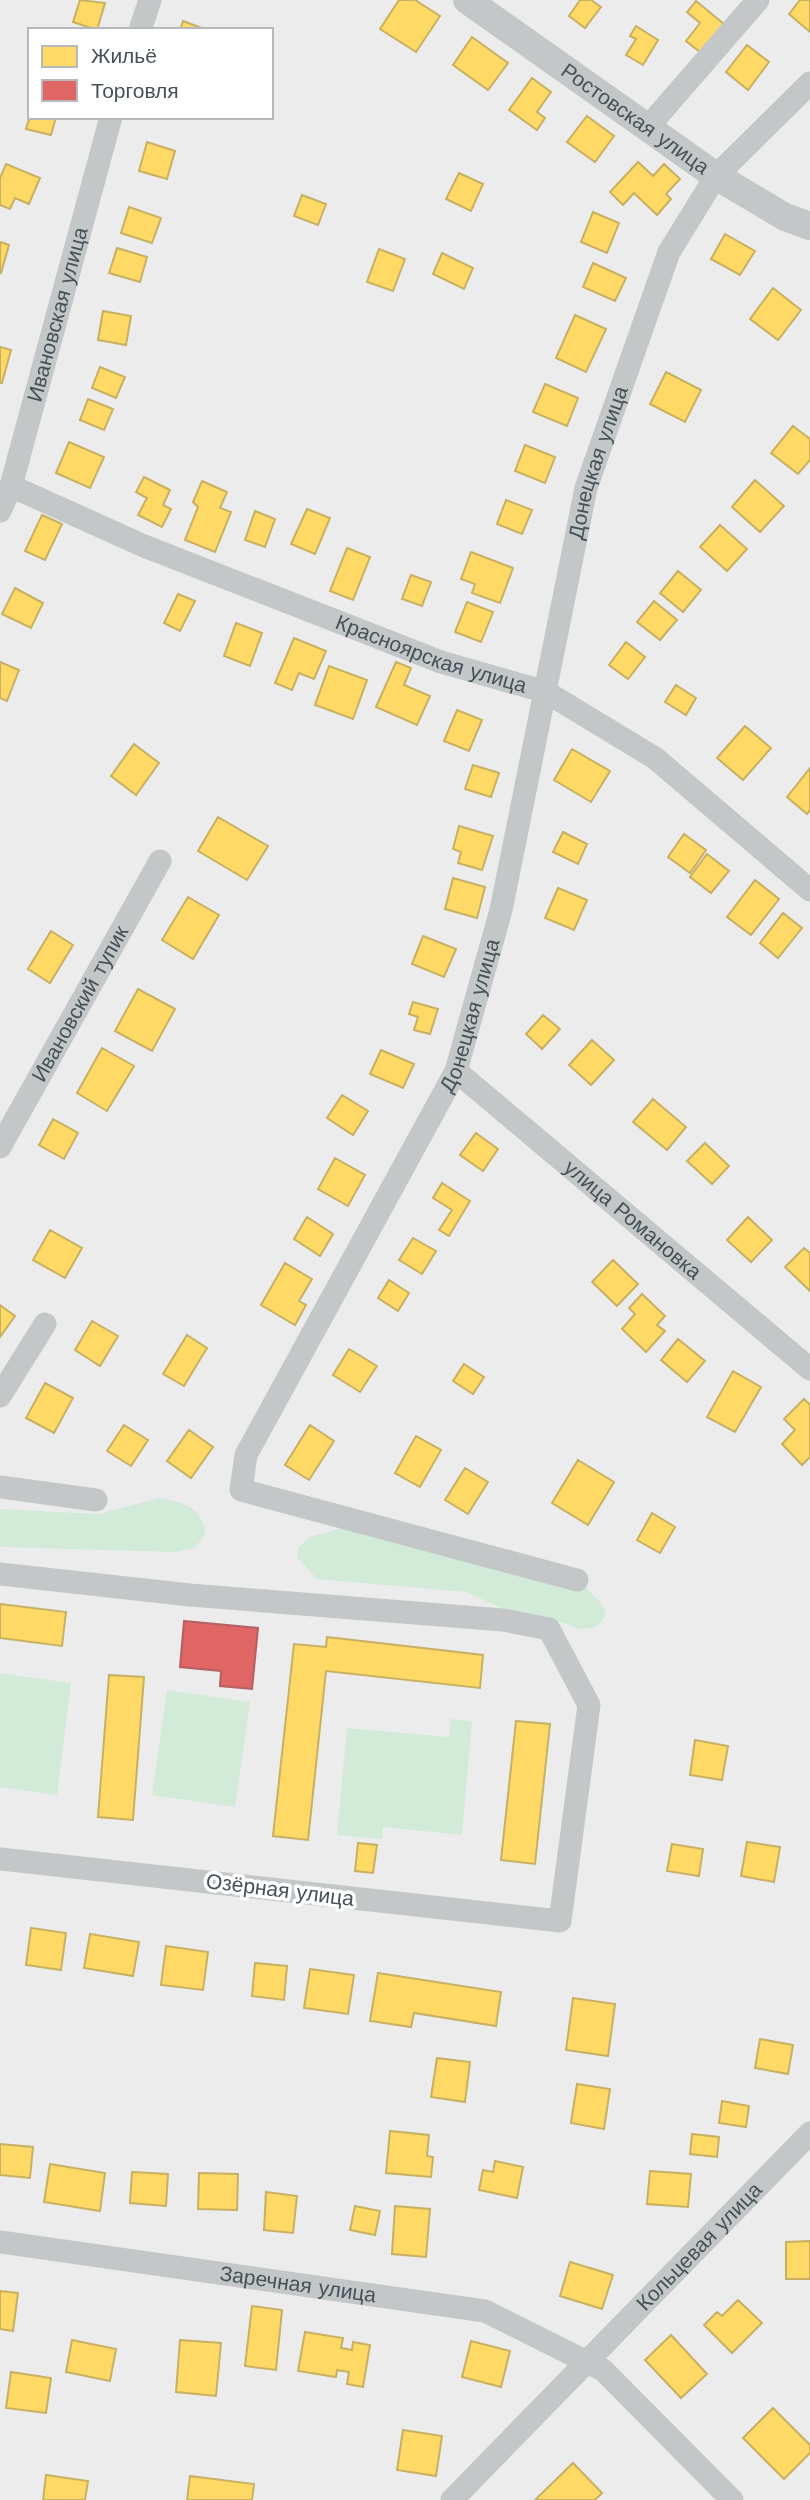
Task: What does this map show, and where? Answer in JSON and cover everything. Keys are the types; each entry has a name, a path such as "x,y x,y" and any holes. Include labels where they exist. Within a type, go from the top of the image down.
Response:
{"street":[{"path":"141,28 150,0"},
{"name":"Ростовская улица","path":"467,0 716,176 785,217 810,226"},
{"path":"648,127 758,0"},
{"name":"Донецкая улица","path":"577,1580 241,1490 246,1455 456,1071 501,910 586,488 669,252 716,176 810,83"},
{"name":"Ивановская улица","path":"0,511 11,486 110,119"},
{"name":"Красноярская улица","path":"11,486 144,547 441,662 546,692 655,758 810,890"},
{"name":"Ивановский тупик","path":"0,1147 160,861"},
{"name":"улица Романовка","path":"456,1071 810,1369"},
{"path":"0,1396 45,1324"},
{"path":"0,1487 96,1500"},
{"name":"Озёрная улица","path":"0,1573 190,1595 503,1620 549,1629 589,1704 560,1922 0,1859"},
{"name":"Кольцевая улица","path":"452,2500 810,2133"},
{"name":"Заречная улица","path":"0,2242 485,2311 587,2359"},
{"path":"587,2359 603,2370 732,2500"}],"green space":[{"path":"159,1498 184,1504 196,1512 205,1535 195,1548 175,1552 0,1547 0,1509 99,1514"},
{"path":"343,1528 586,1588 606,1612 602,1621 594,1628 580,1629 555,1620 510,1612 466,1592 317,1579 297,1557 298,1548 310,1537"},
{"path":"0,1673 71,1683 57,1795 0,1787"},
{"path":"167,1690 250,1702 235,1807 152,1795"},
{"path":"451,1719 472,1721 462,1835 383,1827 382,1839 337,1835 347,1728 449,1737"}],"building: Жильё":[{"path":"80,0 105,3 98,28 73,22"},
{"path":"399,0 415,0 440,16 416,52 380,29"},
{"path":"580,0 591,0 601,7 585,28 569,16"},
{"path":"800,0 810,0 810,32 789,14"},
{"path":"696,1 724,24 700,52 686,41 700,23 687,12"},
{"path":"183,21 202,28 181,28"},
{"path":"636,26 658,40 643,65 626,55 636,39 630,36"},
{"path":"472,37 508,63 488,90 453,65"},
{"path":"747,45 769,62 748,90 726,72"},
{"path":"532,78 551,92 537,112 545,118 537,130 509,110"},
{"path":"587,116 614,136 595,162 567,142"},
{"path":"29,119 55,119 51,135 26,129"},
{"path":"147,142 175,151 167,179 139,171"},
{"path":"638,162 653,176 664,164 680,179 666,194 671,199 657,215 634,193 623,205 610,192"},
{"path":"6,164 40,178 29,204 15,198 10,209 0,205 0,178"},
{"path":"459,173 483,184 471,211 446,199"},
{"path":"302,195 326,204 318,225 294,216"},
{"path":"129,207 161,218 152,243 121,233"},
{"path":"593,212 619,223 607,253 581,242"},
{"path":"725,234 755,251 740,275 711,259"},
{"path":"0,242 9,245 1,273 0,273"},
{"path":"117,248 147,257 140,282 109,273"},
{"path":"379,249 405,259 393,291 367,282"},
{"path":"442,253 473,268 464,289 433,274"},
{"path":"593,263 626,278 615,301 583,287"},
{"path":"773,288 801,310 778,340 750,319"},
{"path":"103,311 131,316 126,345 98,340"},
{"path":"575,315 606,329 586,372 556,358"},
{"path":"0,347 11,350 2,383 0,383"},
{"path":"100,367 125,377 116,398 92,388"},
{"path":"666,372 701,390 685,422 650,404"},
{"path":"545,384 578,398 567,426 533,412"},
{"path":"88,399 113,409 104,430 80,420"},
{"path":"793,426 810,439 810,460 798,474 771,453"},
{"path":"69,442 104,457 90,488 56,473"},
{"path":"525,445 555,457 545,483 515,471"},
{"path":"144,477 170,490 163,505 171,509 162,527 138,515 147,498 136,492"},
{"path":"755,480 784,506 760,532 732,507"},
{"path":"202,481 227,492 220,508 231,512 215,552 185,540 198,507 193,502"},
{"path":"506,500 532,510 522,534 497,524"},
{"path":"307,509 330,518 315,554 291,544"},
{"path":"255,511 275,519 265,547 245,540"},
{"path":"42,515 62,524 45,560 25,551"},
{"path":"720,525 747,549 727,571 700,547"},
{"path":"347,548 370,557 353,600 330,591"},
{"path":"471,552 513,568 500,603 472,593 475,584 461,579"},
{"path":"678,571 701,590 683,612 660,593"},
{"path":"411,575 431,582 422,606 402,599"},
{"path":"15,588 43,603 31,628 2,614"},
{"path":"178,594 195,601 180,631 164,623"},
{"path":"654,601 677,620 660,640 637,622"},
{"path":"467,602 493,612 481,642 455,632"},
{"path":"236,623 262,633 250,666 224,656"},
{"path":"294,638 326,651 314,679 299,673 292,690 275,683"},
{"path":"626,642 645,657 628,679 609,665"},
{"path":"0,662 19,670 7,701 0,698"},
{"path":"396,662 411,668 404,685 430,696 417,725 376,707"},
{"path":"329,666 367,680 353,719 315,705"},
{"path":"676,685 696,698 686,715 665,702"},
{"path":"457,710 482,720 469,751 444,741"},
{"path":"745,726 771,748 743,780 717,758"},
{"path":"134,744 159,763 136,795 111,776"},
{"path":"572,749 610,771 591,802 554,780"},
{"path":"473,765 499,773 491,797 465,789"},
{"path":"810,768 810,810 807,814 787,797"},
{"path":"218,817 268,846 247,880 198,851"},
{"path":"459,826 493,836 482,870 458,863 461,852 453,849"},
{"path":"563,832 587,844 578,864 553,852"},
{"path":"684,834 706,850 690,873 668,857"},
{"path":"707,854 729,871 711,893 690,877"},
{"path":"453,878 485,887 477,918 445,909"},
{"path":"755,880 779,899 751,935 727,917"},
{"path":"558,888 587,900 574,930 545,918"},
{"path":"188,897 219,915 193,959 162,940"},
{"path":"783,913 802,928 778,958 760,943"},
{"path":"51,931 73,945 50,983 28,969"},
{"path":"423,936 456,949 444,977 412,964"},
{"path":"138,989 175,1009 152,1051 115,1031"},
{"path":"413,1002 438,1009 430,1034 414,1030 418,1017 409,1014"},
{"path":"543,1015 560,1029 542,1049 526,1034"},
{"path":"592,1040 614,1060 591,1085 569,1065"},
{"path":"102,1048 134,1066 107,1111 77,1093"},
{"path":"381,1050 414,1064 403,1088 370,1074"},
{"path":"342,1095 368,1111 353,1135 327,1118"},
{"path":"653,1099 686,1127 667,1150 633,1122"},
{"path":"53,1119 78,1133 64,1159 39,1145"},
{"path":"476,1133 498,1149 483,1171 460,1155"},
{"path":"705,1143 729,1166 712,1184 687,1161"},
{"path":"335,1158 365,1175 348,1206 318,1189"},
{"path":"442,1183 470,1201 449,1236 439,1230 452,1210 433,1198"},
{"path":"307,1217 333,1234 320,1256 294,1239"},
{"path":"748,1217 772,1240 751,1262 727,1240"},
{"path":"50,1230 82,1248 65,1278 33,1260"},
{"path":"413,1238 436,1251 422,1274 399,1260"},
{"path":"804,1248 810,1253 810,1291 785,1267"},
{"path":"613,1260 638,1284 617,1306 592,1282"},
{"path":"285,1263 312,1279 299,1301 306,1305 295,1325 261,1305"},
{"path":"389,1280 409,1293 398,1311 378,1298"},
{"path":"642,1294 665,1316 657,1325 665,1331 646,1352 622,1329 635,1314 629,1308"},
{"path":"0,1305 15,1316 0,1337"},
{"path":"92,1321 118,1336 100,1366 75,1350"},
{"path":"187,1335 207,1348 184,1386 163,1374"},
{"path":"678,1339 705,1361 687,1382 661,1360"},
{"path":"349,1349 377,1366 360,1392 333,1375"},
{"path":"464,1364 484,1377 473,1394 453,1381"},
{"path":"733,1371 761,1387 735,1432 707,1417"},
{"path":"45,1383 73,1398 54,1433 26,1418"},
{"path":"804,1399 810,1405 810,1457 802,1465 782,1444 795,1430 784,1419"},
{"path":"124,1425 148,1440 131,1466 107,1451"},
{"path":"310,1425 334,1441 309,1480 285,1465"},
{"path":"189,1430 213,1447 191,1478 167,1461"},
{"path":"416,1436 441,1450 420,1487 395,1473"},
{"path":"578,1460 614,1482 588,1525 552,1503"},
{"path":"465,1468 488,1482 468,1514 445,1500"},
{"path":"652,1513 675,1527 660,1553 637,1540"},
{"path":"0,1604 66,1612 62,1646 0,1638"},
{"path":"327,1637 483,1655 480,1688 326,1671 308,1840 273,1836 294,1644 326,1647"},
{"path":"109,1675 144,1677 133,1820 98,1817"},
{"path":"516,1721 550,1724 535,1864 501,1860"},
{"path":"695,1740 728,1746 722,1780 690,1775"},
{"path":"747,1842 780,1847 774,1882 741,1876"},
{"path":"358,1843 377,1845 373,1873 355,1871"},
{"path":"672,1844 703,1849 699,1876 667,1871"},
{"path":"31,1928 66,1933 61,1970 26,1965"},
{"path":"90,1934 139,1942 133,1976 84,1968"},
{"path":"166,1946 208,1952 203,1990 161,1985"},
{"path":"255,1963 287,1966 284,2000 252,1996"},
{"path":"310,1969 354,1975 348,2014 304,2008"},
{"path":"378,1973 501,1992 496,2026 414,2013 411,2027 370,2021"},
{"path":"573,1998 615,2004 608,2056 566,2050"},
{"path":"760,2039 793,2045 788,2074 755,2068"},
{"path":"437,2058 470,2062 465,2102 431,2097"},
{"path":"577,2084 610,2089 604,2129 571,2123"},
{"path":"722,2101 749,2106 746,2127 719,2123"},
{"path":"390,2131 429,2135 427,2156 433,2157 431,2177 386,2173"},
{"path":"692,2134 719,2137 717,2157 690,2154"},
{"path":"0,2144 33,2147 30,2178 0,2175"},
{"path":"495,2161 523,2167 517,2198 479,2190 483,2170 493,2172"},
{"path":"50,2164 105,2173 100,2211 44,2202"},
{"path":"650,2171 691,2174 688,2207 647,2204"},
{"path":"132,2172 168,2174 166,2206 130,2203"},
{"path":"199,2173 238,2174 237,2210 198,2209"},
{"path":"266,2192 297,2196 293,2233 264,2230"},
{"path":"355,2206 380,2211 375,2235 350,2230"},
{"path":"395,2206 430,2209 426,2257 392,2254"},
{"path":"810,2241 810,2279 786,2279 786,2242"},
{"path":"570,2262 613,2275 602,2309 560,2296"},
{"path":"0,2291 18,2293 13,2331 0,2329"},
{"path":"738,2300 762,2323 732,2353 704,2325 717,2312 722,2316"},
{"path":"252,2306 282,2310 276,2370 245,2366"},
{"path":"305,2332 343,2338 341,2348 352,2350 353,2342 370,2345 363,2387 347,2384 349,2372 337,2370 336,2377 298,2371"},
{"path":"671,2335 707,2374 681,2398 645,2360"},
{"path":"72,2340 116,2349 110,2381 66,2372"},
{"path":"180,2340 221,2343 216,2396 176,2392"},
{"path":"471,2341 510,2351 501,2387 462,2377"},
{"path":"11,2372 51,2378 46,2413 6,2408"},
{"path":"773,2408 810,2445 810,2453 784,2479 743,2438"},
{"path":"403,2430 442,2436 436,2476 397,2470"},
{"path":"573,2463 602,2493 595,2500 535,2500"},
{"path":"46,2475 88,2481 85,2500 43,2500"},
{"path":"190,2476 254,2484 252,2500 187,2500"}],"building: Торговля":[{"path":"184,1621 258,1628 252,1689 220,1686 221,1671 180,1667"}]}
